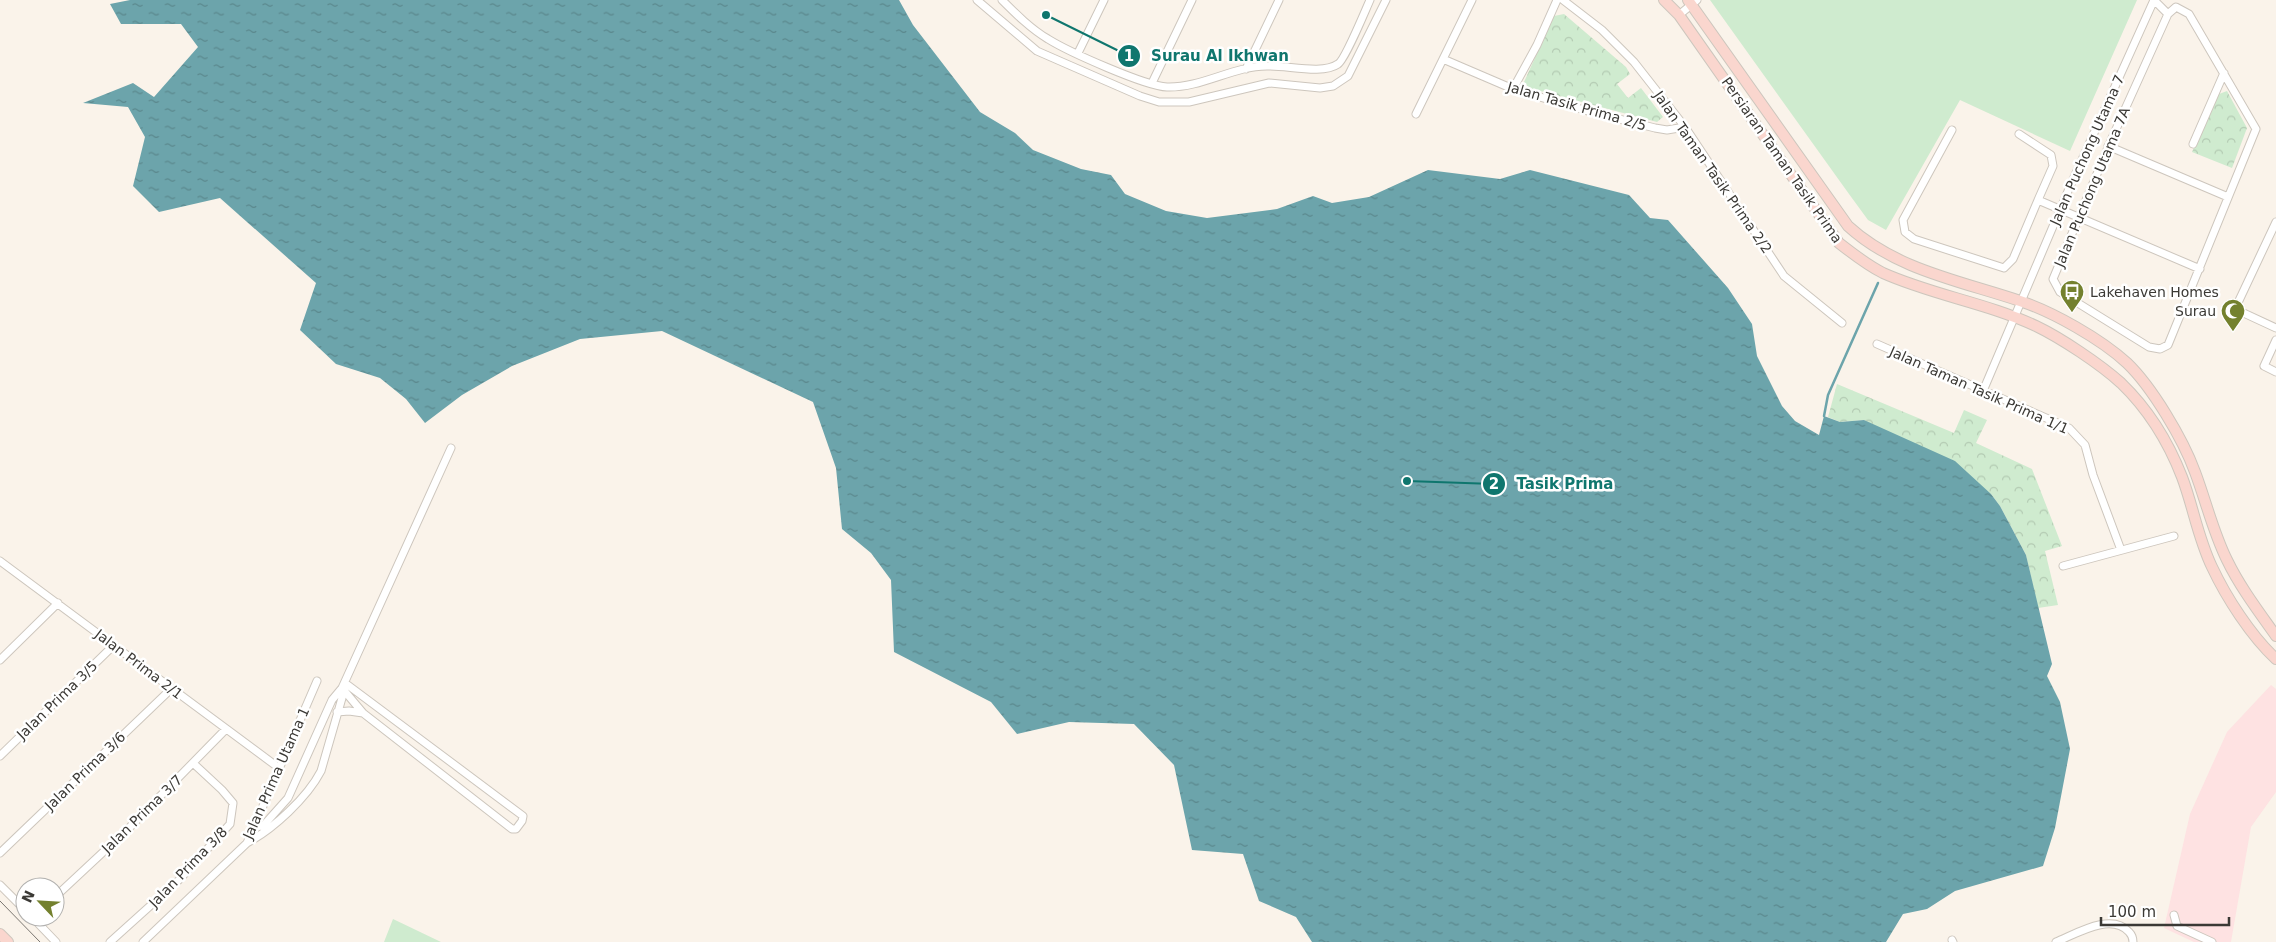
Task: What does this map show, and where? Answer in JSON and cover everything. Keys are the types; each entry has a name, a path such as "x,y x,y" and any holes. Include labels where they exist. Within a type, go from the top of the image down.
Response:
{"main road":[{"name":"Persiaran Taman Tasik Prima","path":"1664,0 1680,15 1839,243 1858,259 1883,273 2036,326 2078,352 2120,382 2145,409 2166,441 2182,477 2211,566 2230,600 2276,659"},
{"name":"Persiaran Taman Tasik Prima","path":"1693,2 1848,226 1862,239 1924,271 2021,301 2046,312 2088,335 2127,364 2155,399 2177,433 2195,471 2227,560 2244,590 2276,636"},
{"path":"0,934 8,942"}],"street":[{"path":"977,0 1037,51 1140,96 1159,102 1189,102 1268,83 1320,88 1333,86 1348,76 1386,0"},
{"path":"1002,0 1048,39 1152,83 1167,87 1267,66 1329,69 1341,63 1370,0"},
{"path":"1010,8 1014,0"},
{"path":"1078,53 1104,0"},
{"path":"1152,83 1192,0"},
{"path":"1246,69 1279,0"},
{"path":"1416,114 1472,0"},
{"path":"1513,89 1537,45 1557,0"},
{"name":"Jalan Taman Tasik Prima 2/2","path":"1563,0 1602,30 1634,62 1685,127 1784,276 1842,323"},
{"path":"2038,200 2200,269 2256,129 2189,14 2176,7 2168,14 2154,0"},
{"name":"Jalan Puchong Utama 7","path":"1983,391 2060,209 2154,0"},
{"path":"1680,15 1693,2"},
{"name":"Jalan Puchong Utama 7A","path":"2168,14 2108,146 2053,279 2060,292 2149,347 2160,349 2168,345 2200,269"},
{"name":"Jalan Tasik Prima 2/5","path":"1444,59 1513,89 1655,128 1667,130 1685,127"},
{"path":"2193,144 2224,73"},
{"path":"1952,130 1903,220 1905,232 1908,235 2004,268 2013,259 2053,166 2050,155 2020,134"},
{"path":"2108,146 2228,197"},
{"path":"2276,222 2235,309 2276,328"},
{"path":"2276,340 2264,366 2276,372"},
{"name":"Jalan Taman Tasik Prima 1/1","path":"1877,344 2069,428 2085,445 2093,475 2120,550"},
{"path":"246,843 262,835 315,782 326,755 344,686 450,448"},
{"path":"2063,566 2174,536"},
{"name":"Jalan Prima 2/1","path":"0,561 279,768"},
{"path":"0,660 58,603"},
{"name":"Jalan Prima 3/5","path":"0,756 114,645"},
{"name":"Jalan Prima Utama 1","path":"143,942 246,843 317,681"},
{"path":"344,686 523,816 522,822 516,829 512,829 363,713 344,686"},
{"path":"253,827 263,826 288,798 332,700 344,686"},
{"name":"Jalan Prima 3/6","path":"0,854 171,689"},
{"path":"337,712 363,713"},
{"name":"Jalan Prima 3/7","path":"65,888 194,764 226,729"},
{"name":"Jalan Prima 3/8","path":"110,942 180,880 230,824 233,803 194,764"},
{"path":"0,885 15,900"},
{"path":"2174,915 2177,926 2212,942"},
{"path":"2056,942 2109,922 2121,925 2126,929 2132,936 2132,942"},
{"path":"42,927 56,942"}],"shaded area":[{"path":"2271,685 2276,689 2276,792 2251,827 2231,942 2194,942 2164,928 2190,814 2227,732"}],"green space":[{"path":"1710,0 2137,0 2070,151 1960,100 1886,230 1868,220"},
{"path":"1564,14 1626,67 1630,74 1617,84 1628,98 1641,88 1663,117 1657,122 1529,88 1524,82 1554,16"},
{"path":"2227,91 2247,128 2232,168 2192,152 2219,94"},
{"path":"1837,384 1954,433 1964,410 1987,420 1976,443 2032,469 2062,546 2045,551 2058,605 2038,608 2026,555 2000,506 1991,494 1864,420 1840,422 1828,417"},
{"path":"393,919 441,942 384,942"}],"water":[{"path":"130,0 899,0 913,25 980,112 1015,133 1033,150 1081,169 1111,175 1125,194 1166,211 1207,218 1277,209 1313,196 1332,203 1369,197 1428,170 1500,179 1530,170 1629,195 1650,218 1668,220 1728,288 1752,324 1757,356 1782,406 1795,421 1819,435 1824,416 1840,422 1864,420 1955,461 1991,494 2000,506 2026,555 2052,664 2047,676 2060,702 2070,749 2055,828 2043,866 1955,891 1927,909 1903,914 1886,942 1312,942 1296,917 1259,901 1243,854 1192,850 1174,765 1134,724 1069,722 1017,734 991,702 894,652 891,580 871,553 842,529 836,468 813,402 662,331 580,339 512,366 462,395 425,423 406,399 380,378 336,364 300,330 316,283 220,198 159,212 133,186 145,137 128,107 83,103 133,83 154,97 198,47 181,24 121,24 110,4"}],"waterway":[{"path":"1824,416 1828,395 1878,283"}],"tram line":[{"path":"0,901 40,942"}],"place":[{"name":"Surau Al Ikhwan","path":"1046,15"},
{"name":"Lakehaven Homes","path":"2072,313"},
{"name":"Surau","path":"2233,332"},
{"name":"Tasik Prima","path":"1407,481"}]}
